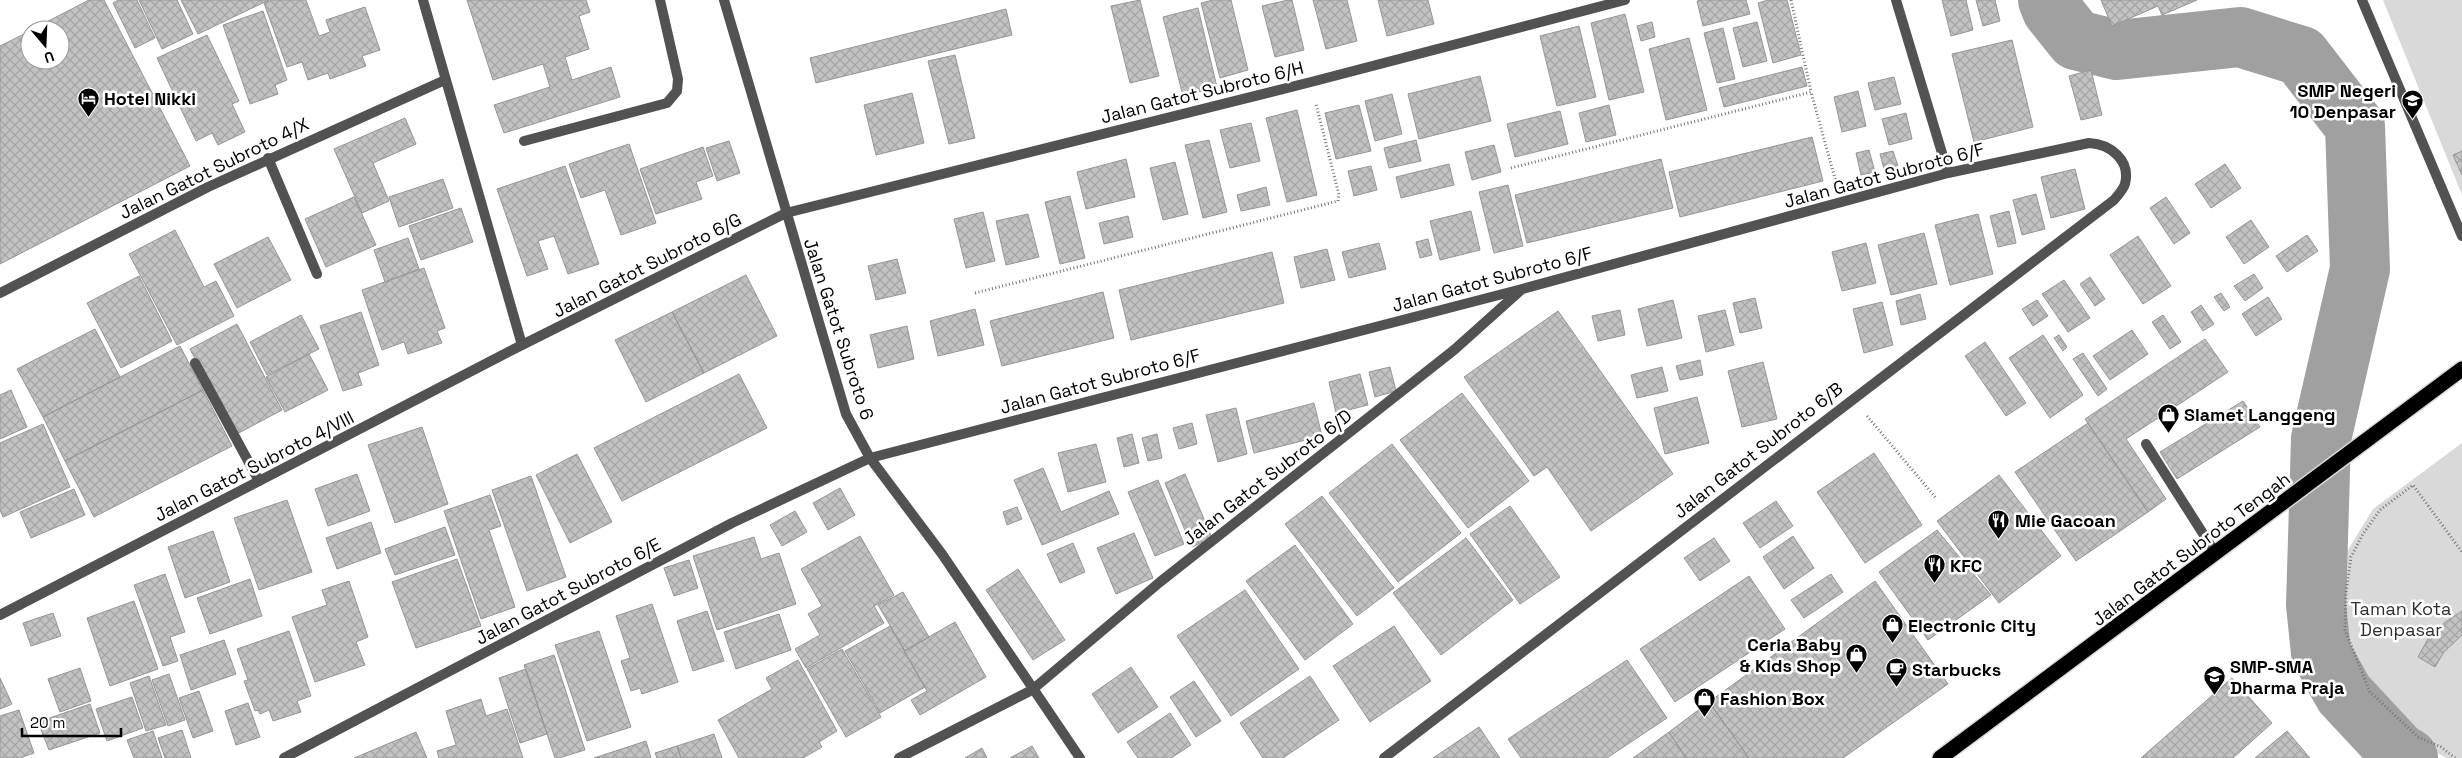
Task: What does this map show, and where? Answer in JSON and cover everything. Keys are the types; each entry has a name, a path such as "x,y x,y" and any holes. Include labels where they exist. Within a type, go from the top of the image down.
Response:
{"highway":[{"name":"Jalan Gatot Subroto Tengah","path":"1940,758 2462,369"}],"street":[{"path":"424,0 445,80 522,345"},
{"path":"524,141 667,103 677,91 678,78 660,0"},
{"name":"Jalan Gatot Subroto 6","path":"724,0 846,414 870,458 942,554 1032,690 1080,758"},
{"name":"Jalan Gatot Subroto 6/H","path":"786,213 1311,82 1625,0"},
{"path":"1896,0 1948,173"},
{"path":"2362,0 2462,236"},
{"name":"Jalan Gatot Subroto 4/X","path":"0,293 268,158 445,80"},
{"name":"Jalan Gatot Subroto 6/F","path":"870,458 1522,289 1948,173 2089,143 2107,146 2119,157"},
{"name":"Jalan Gatot Subroto 6/B","path":"1384,758 2114,200 2124,186 2127,174 2124,163 2119,157"},
{"path":"268,158 317,274"},
{"name":"Jalan Gatot Subroto 6/G","path":"522,345 786,213"},
{"name":"Jalan Gatot Subroto 6/D","path":"899,758 1032,690 1160,582 1454,350 1522,289"},
{"name":"Jalan Gatot Subroto 4/VIII","path":"0,615 522,345"},
{"path":"194,364 259,481"},
{"path":"2146,444 2216,554"},
{"name":"Jalan Gatot Subroto 6/E","path":"284,758 732,523 870,458"}],"path":[{"path":"1791,0 1811,92 1841,202"},
{"path":"975,292 1338,201 1339,195 1311,82"},
{"path":"1511,168 1811,92"},
{"path":"1853,398 1936,498"},
{"path":"2455,758 2441,747 2418,737 2393,716 2370,692 2345,630 2351,557 2363,534 2380,510 2413,485 2462,552"}],"green space":[{"path":"2383,0 2462,0 2462,195"},
{"name":"Taman Kota Denpasar","path":"2462,443 2462,758 2447,758 2416,742 2365,695 2339,628 2343,558 2373,509"}],"building":[{"name":"Hotel Nikki","path":"89,0 104,0 190,166 0,264 0,46 20,36 20,70 70,70 70,20 50,20"},
{"path":"118,0 137,0 155,38 135,48 113,3"},
{"path":"139,0 177,0 193,34 162,49"},
{"path":"181,0 269,0 198,34"},
{"path":"272,0 306,0 319,36 330,32 326,20 365,7 380,50 362,56 366,66 330,79 328,73 308,80 302,62 287,67 264,3"},
{"path":"467,0 586,0 590,12 579,16 589,49 565,57 572,80 611,67 620,97 504,133 494,105 550,87 543,64 493,80"},
{"path":"1140,0 1159,76 1130,83 1111,6"},
{"path":"1213,0 1231,0 1248,70 1220,78 1201,3"},
{"path":"1292,0 1304,50 1275,57 1262,6"},
{"path":"1313,0 1347,0 1357,41 1326,49"},
{"path":"1378,0 1428,0 1434,24 1387,36"},
{"path":"1746,0 1750,14 1703,26 1697,1"},
{"path":"1768,0 1787,0 1801,55 1773,63 1758,3"},
{"path":"1942,0 1966,0 1973,30 1951,36"},
{"path":"1976,0 1995,0 2000,21 1983,26"},
{"path":"2101,0 2197,0 2162,15 2158,6 2112,26"},
{"path":"1198,8 1217,87 1183,96 1163,17"},
{"path":"1006,9 1012,35 816,83 810,58"},
{"path":"263,11 287,80 275,85 278,94 250,104 223,25"},
{"path":"1625,14 1644,92 1609,100 1591,23"},
{"path":"1652,22 1655,37 1641,41 1637,26"},
{"path":"1757,22 1767,61 1743,67 1733,28"},
{"path":"1579,26 1596,97 1557,106 1540,36"},
{"path":"1723,28 1735,79 1717,83 1704,33"},
{"path":"207,35 239,101 232,104 245,132 218,145 212,133 196,141 157,58"},
{"path":"1689,38 1707,110 1666,120 1649,49"},
{"path":"2012,40 2033,127 1974,142 1952,54"},
{"path":"955,55 975,138 949,144 928,61"},
{"path":"1802,67 1807,86 1724,107 1719,88"},
{"path":"2091,70 2102,115 2081,120 2069,76"},
{"path":"1480,76 1491,121 1419,139 1408,94"},
{"path":"1894,77 1901,104 1875,110 1868,83"},
{"path":"1858,91 1866,126 1842,132 1834,97"},
{"path":"912,93 924,143 876,155 864,105"},
{"path":"1392,94 1402,134 1375,141 1365,101"},
{"path":"1359,105 1371,151 1336,159 1325,113"},
{"path":"1609,105 1616,135 1586,142 1579,113"},
{"path":"1297,110 1317,195 1287,202 1266,118"},
{"path":"1560,111 1568,144 1515,157 1507,124"},
{"path":"1906,113 1912,139 1889,145 1882,119"},
{"path":"405,118 416,144 373,163 389,201 362,213 334,149"},
{"path":"1251,123 1260,161 1230,168 1220,130"},
{"path":"1812,137 1823,181 1680,217 1669,172"},
{"path":"1209,140 1227,212 1203,218 1185,145"},
{"path":"1416,140 1421,161 1389,168 1384,148"},
{"path":"729,141 740,173 717,181 706,148"},
{"path":"629,144 656,223 621,235 605,190 581,198 569,164"},
{"path":"1494,145 1501,172 1472,180 1465,152"},
{"path":"703,147 713,176 696,182 702,199 656,214 640,169"},
{"path":"1869,150 1875,172 1861,175 1856,153"},
{"path":"1893,151 1898,166 1884,169 1880,154"},
{"path":"2462,151 2462,175 2453,155"},
{"path":"1126,159 1135,197 1086,209 1077,172"},
{"path":"1661,159 1673,208 1527,243 1515,195"},
{"path":"1175,162 1188,214 1163,220 1150,168"},
{"path":"1449,164 1454,185 1401,198 1396,177"},
{"path":"2225,164 2241,188 2211,208 2195,184"},
{"path":"565,166 599,264 568,274 554,236 538,241 548,269 527,276 497,189"},
{"path":"1371,166 1377,190 1354,196 1348,171"},
{"path":"2075,169 2085,209 2051,218 2041,177"},
{"path":"443,179 453,208 399,227 389,197"},
{"path":"1508,185 1523,246 1494,253 1479,192"},
{"path":"1266,187 1270,205 1241,211 1237,195"},
{"path":"2036,194 2045,229 2022,235 2013,200"},
{"path":"1070,196 1085,258 1060,264 1045,202"},
{"path":"354,197 376,245 326,267 305,219"},
{"path":"2166,197 2190,233 2174,244 2150,208"},
{"path":"461,208 473,242 421,260 409,226"},
{"path":"1471,211 1480,250 1440,260 1430,221"},
{"path":"2009,211 2016,243 1998,247 1990,216"},
{"path":"983,212 995,261 966,268 954,219"},
{"path":"1028,214 1039,257 1006,265 996,221"},
{"path":"1978,214 1993,274 1950,285 1935,225"},
{"path":"1128,216 1133,237 1104,244 1099,223"},
{"path":"2251,220 2269,247 2244,264 2226,237"},
{"path":"175,230 204,287 216,281 234,316 177,345 129,254"},
{"path":"1924,233 1937,284 1891,295 1878,245"},
{"path":"2307,235 2318,251 2287,272 2276,256"},
{"path":"2138,236 2171,286 2143,304 2110,255"},
{"path":"268,237 291,280 237,308 214,264"},
{"path":"408,238 419,269 385,282 374,250"},
{"path":"1428,239 1432,255 1420,258 1416,242"},
{"path":"1379,243 1386,269 1349,278 1342,252"},
{"path":"1866,243 1876,283 1842,291 1832,252"},
{"path":"1327,249 1335,280 1301,288 1294,257"},
{"path":"1272,252 1284,303 1131,340 1119,290"},
{"path":"897,259 906,293 876,300 868,266"},
{"path":"424,268 445,328 437,331 442,343 408,354 404,342 382,350 362,290"},
{"path":"2254,274 2263,288 2245,301 2234,286"},
{"path":"746,275 777,336 704,373 672,312"},
{"path":"139,276 172,341 121,368 87,303"},
{"path":"2090,277 2105,299 2095,306 2080,284"},
{"path":"2064,280 2090,318 2068,332 2042,294"},
{"path":"1103,292 1114,338 1002,366 990,321"},
{"path":"2221,293 2230,307 2224,311 2214,297"},
{"path":"1920,294 1926,319 1901,325 1896,301"},
{"path":"2268,297 2282,319 2256,336 2242,314"},
{"path":"1755,298 1762,328 1740,333 1733,303"},
{"path":"1673,300 1682,338 1647,346 1638,309"},
{"path":"2037,300 2048,316 2033,326 2022,309"},
{"path":"1882,302 1893,345 1864,353 1853,309"},
{"path":"2201,305 2214,324 2203,331 2191,312"},
{"path":"975,309 984,345 938,356 930,321"},
{"path":"1620,310 1625,335 1598,341 1592,316"},
{"path":"1725,310 1734,345 1706,352 1698,316"},
{"path":"1558,311 1673,474 1591,531 1547,467 1534,476 1464,377"},
{"path":"361,312 379,365 358,373 362,385 343,391 320,326"},
{"path":"672,312 704,373 646,402 615,340"},
{"path":"301,315 319,349 267,375 250,342"},
{"path":"2163,315 2181,342 2170,349 2152,322"},
{"path":"237,324 282,410 235,435 190,349"},
{"path":"907,326 914,359 878,368 870,335"},
{"path":"95,329 120,377 43,417 17,369"},
{"path":"2132,330 2148,354 2110,380 2093,356"},
{"path":"2043,335 2083,395 2050,418 2009,358"},
{"path":"2059,335 2067,347 2063,351 2054,338"},
{"path":"2205,339 2228,372 2126,439 2166,499 2148,512 2085,419"},
{"path":"1985,342 2026,403 2006,416 1965,356"},
{"path":"180,346 203,390 65,461 43,417"},
{"path":"2083,353 2107,389 2098,396 2073,359"},
{"path":"309,354 328,390 285,412 266,377"},
{"path":"1700,360 1703,375 1680,380 1676,366"},
{"path":"1763,362 1777,419 1742,427 1728,371"},
{"path":"1390,367 1396,391 1375,397 1369,372"},
{"path":"1662,367 1668,391 1637,398 1631,375"},
{"path":"739,374 767,428 622,501 594,448"},
{"path":"1360,374 1368,405 1336,413 1329,382"},
{"path":"11,390 27,427 0,439 0,395"},
{"path":"203,390 232,446 94,517 65,461"},
{"path":"1462,393 1529,481 1468,528 1400,440"},
{"path":"1697,397 1709,443 1665,454 1654,408"},
{"path":"2243,401 2260,427 2177,479 2160,452"},
{"path":"1314,403 1322,436 1254,453 1246,421"},
{"path":"1236,408 1247,454 1218,462 1206,415"},
{"path":"1192,423 1197,444 1179,449 1173,428"},
{"path":"2088,423 2148,512 2076,561 2015,472"},
{"path":"43,424 70,487 3,517 0,510 0,443"},
{"path":"422,427 448,504 395,523 368,445"},
{"path":"1132,434 1139,463 1124,467 1117,438"},
{"path":"1157,434 1162,458 1148,461 1142,438"},
{"path":"1096,444 1106,482 1068,492 1058,453"},
{"path":"1392,444 1461,533 1398,582 1329,493"},
{"path":"1874,453 1922,525 1865,563 1817,492"},
{"path":"577,454 612,522 570,543 536,475"},
{"path":"1043,468 1061,512 1109,491 1119,514 1042,545 1014,480"},
{"path":"357,474 370,511 328,526 315,489"},
{"path":"1185,474 1212,538 1192,547 1165,483"},
{"name":"Mie Gacoan","path":"1999,475 2061,556 1999,603 1937,521"},
{"path":"531,476 566,577 527,591 492,490"},
{"path":"1158,480 1184,544 1155,556 1128,492"},
{"path":"840,488 855,515 828,530 813,503"},
{"path":"74,489 85,515 31,538 20,512"},
{"path":"490,495 501,526 489,530 515,607 481,619 444,511"},
{"path":"1322,496 1394,588 1357,616 1285,524"},
{"path":"287,500 312,572 259,590 234,518"},
{"path":"1776,501 1793,526 1760,548 1743,523"},
{"path":"1510,506 1560,577 1520,604 1470,534"},
{"path":"1017,507 1022,519 1007,525 1003,512"},
{"path":"795,511 807,532 782,546 770,525"},
{"path":"371,522 381,553 337,569 326,538"},
{"path":"445,527 455,555 395,575 385,549"},
{"name":"KFC","path":"1937,530 1991,595 1928,640 1879,572"},
{"path":"213,531 230,582 185,598 168,547"},
{"path":"1134,533 1153,578 1116,594 1097,548"},
{"path":"860,536 894,595 874,606 884,623 806,668 795,649 820,635 808,614 822,606 801,569"},
{"path":"1793,536 1814,568 1784,589 1763,557"},
{"path":"754,537 761,559 779,553 796,604 717,630 693,556"},
{"path":"1466,538 1513,600 1441,655 1393,593"},
{"path":"1714,538 1730,561 1700,581 1684,558"},
{"path":"1073,543 1085,572 1060,583 1047,554"},
{"path":"1295,545 1353,624 1305,660 1246,581"},
{"path":"457,559 481,626 416,648 392,582"},
{"path":"689,560 698,588 674,596 664,568"},
{"path":"1018,569 1065,640 1033,660 986,590"},
{"path":"165,574 185,632 170,637 178,661 163,666 134,585"},
{"path":"1831,574 1843,592 1804,618 1791,600"},
{"path":"1749,576 1785,629 1675,702 1640,649"},
{"path":"250,579 262,616 210,634 197,598"},
{"path":"349,581 368,637 356,642 365,665 315,682 292,617 327,605 322,590"},
{"path":"1875,581 1948,684 1843,758 1749,758 1709,702"},
{"path":"1245,590 1299,669 1231,716 1177,636"},
{"path":"903,592 929,637 905,651 878,605"},
{"path":"134,601 158,669 110,686 87,618"},
{"path":"652,604 678,682 642,694 640,688 631,691 621,661 630,658 616,616"},
{"path":"707,611 724,661 693,671 677,621"},
{"path":"2462,611 2462,635 2444,652 2435,667 2418,657 2428,639 2445,622"},
{"path":"53,613 61,636 31,646 23,623"},
{"path":"779,614 791,650 736,669 724,632"},
{"path":"955,622 986,677 920,715 911,700 927,691 904,651"},
{"path":"890,626 925,687 880,713 845,651"},
{"path":"1394,626 1431,681 1370,722 1333,666"},
{"path":"289,631 311,696 297,701 301,712 273,721 269,710 260,714 258,710 255,711 244,681 248,680 237,649"},
{"path":"599,631 631,727 587,741 555,645"},
{"path":"224,640 236,674 191,690 180,655"},
{"path":"842,649 881,717 846,737 807,669"},
{"path":"554,655 585,750 559,758 555,758 524,665"},
{"path":"798,660 837,731 819,742 822,747 803,758 739,758 718,720 772,689 766,678"},
{"path":"1627,660 1667,718 1607,758 1521,758 1508,739"},
{"path":"1131,667 1158,707 1118,733 1092,694"},
{"path":"80,668 91,701 60,712 48,679"},
{"path":"526,669 547,734 520,743 499,678"},
{"path":"169,674 185,720 168,726 152,680"},
{"path":"149,676 166,725 146,731 130,683"},
{"path":"1310,676 1339,720 1283,758 1263,758 1240,723"},
{"path":"0,678 12,704 0,709"},
{"path":"2232,678 2272,723 2233,758 2141,758"},
{"path":"1194,681 1221,721 1196,737 1170,697"},
{"path":"199,691 213,731 193,738 179,698"},
{"path":"132,697 143,728 107,741 96,709"},
{"path":"481,699 486,716 507,709 523,758 439,758 437,751 456,745 446,711"},
{"name":"Fashion Box","path":"1709,702 1749,758 1686,758 1669,732"},
{"path":"248,703 260,737 236,745 225,711"},
{"path":"90,704 100,733 49,750 38,722"},
{"path":"19,710 34,753 20,758 0,758 0,716"},
{"path":"1170,713 1191,745 1171,758 1138,758 1127,742"},
{"path":"1479,727 1500,758 1433,758"},
{"path":"182,730 191,758 165,758 158,738"},
{"path":"153,731 162,758 134,758 127,740"},
{"path":"2287,731 2310,758 2255,758"},
{"path":"416,732 427,758 354,758"},
{"path":"1669,732 1686,758 1633,758"},
{"path":"714,734 722,758 681,758 677,746"},
{"path":"646,741 651,758 594,758"},
{"path":"677,746 681,758 657,758 655,753"},
{"path":"1032,746 1039,758 1010,758"},
{"path":"982,748 987,758 965,758"}],"waterway":[{"path":"2048,0 2052,10 2076,40 2117,50 2240,37 2301,56 2355,126 2360,269 2321,439 2316,605 2321,653 2344,694 2399,753 2408,758"}],"place":[{"name":"Hotel Nikki","path":"88,117"},
{"name":"SMP Negeri 10 Denpasar","path":"2412,119"},
{"name":"Slamet Langgeng","path":"2168,433"},
{"name":"Mie Gacoan","path":"1999,539"},
{"name":"KFC","path":"1934,584"},
{"name":"Electronic City","path":"1892,644"},
{"name":"Ceria Baby & Kids Shop","path":"1857,673"},
{"name":"Starbucks","path":"1896,688"},
{"name":"SMP-SMA Dharma Praja","path":"2214,695"},
{"name":"Fashion Box","path":"1704,717"}]}
